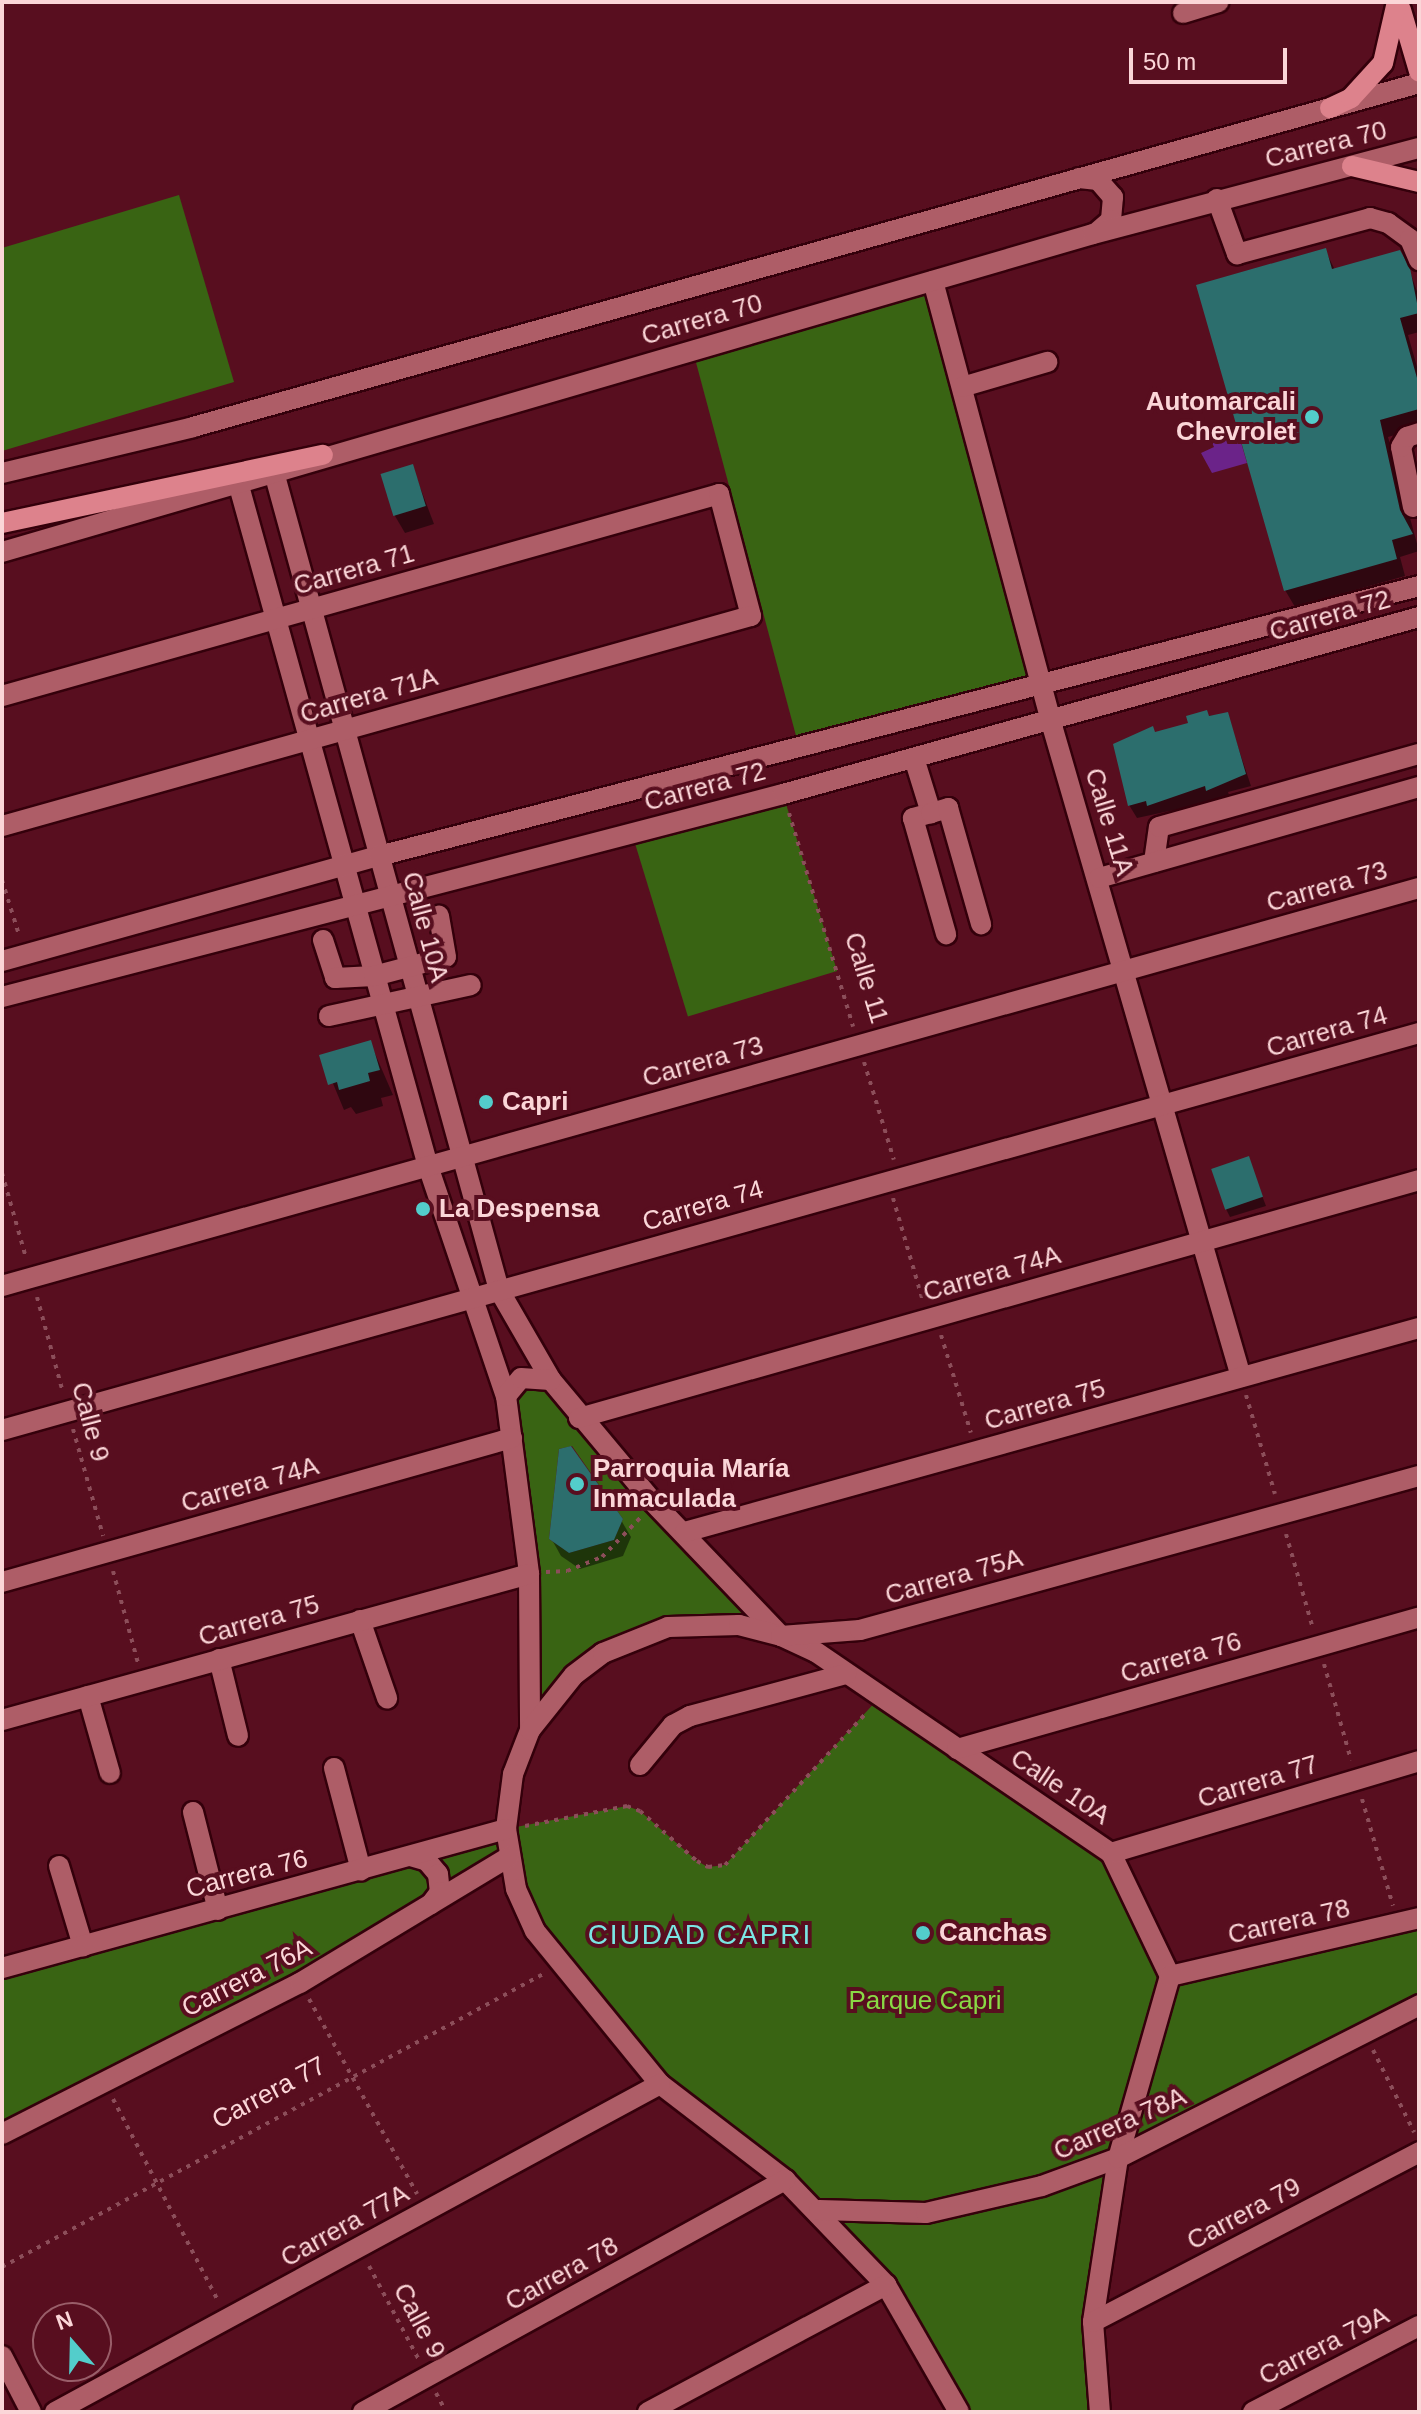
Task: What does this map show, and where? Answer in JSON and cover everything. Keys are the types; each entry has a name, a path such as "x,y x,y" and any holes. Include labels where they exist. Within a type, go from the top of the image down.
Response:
{"main road":[{"path":"1398,2 1419,71"},
{"path":"1330,108 1351,98 1383,63 1398,2"},
{"path":"1352,166 1419,182"},
{"path":"11,521 323,455"}],"street":[{"path":"1183,13 1218,2"},
{"name":"Carrera 70","path":"2,473 193,427 1419,83"},
{"name":"Carrera 70","path":"2,552 275,476 323,455 1093,234 1419,148"},
{"path":"1076,178 1098,180 1113,197 1111,220 1093,234"},
{"path":"1217,199 1237,254 1370,218 1388,223 1410,239 1419,260"},
{"name":"Calle 11A","path":"933,281 1044,685 1051,722 1099,878 1241,1377"},
{"path":"962,387 1047,362"},
{"path":"1413,507 1401,447 1407,437 1419,433"},
{"name":"Calle 10A","path":"275,476 499,1290 551,1380 579,1418 652,1501 685,1532 781,1636 846,1674 1111,1853 1170,1976"},
{"path":"239,486 428,1166 506,1396 529,1574 530,1730 513,1774 506,1829 516,1889 535,1931 660,2084 819,2210 886,2285 959,2412"},
{"name":"Carrera 71","path":"2,696 719,494 751,616"},
{"name":"Carrera 72","path":"2,961 379,856 1419,586"},
{"name":"Carrera 71A","path":"2,826 751,616"},
{"name":"Carrera 72","path":"2,997 389,893 783,794 1051,722 1419,617"},
{"path":"1154,862 1159,827 1419,754"},
{"path":"914,758 931,813"},
{"path":"1099,878 1419,787"},
{"path":"946,934 913,818 948,808 981,924"},
{"name":"Carrera 73","path":"2,1286 1419,888"},
{"path":"323,940 335,978 374,976 448,955 439,916"},
{"path":"329,1016 418,1000 471,985"},
{"name":"Carrera 74","path":"2,1430 1419,1033"},
{"name":"Carrera 74A","path":"579,1418 1419,1180"},
{"name":"Carrera 75","path":"685,1532 1419,1328"},
{"path":"506,1396 521,1378 551,1380"},
{"name":"Carrera 74A","path":"2,1582 512,1438"},
{"name":"Carrera 75A","path":"530,1730 574,1675 634,1637 704,1623 781,1636 860,1630 1419,1476"},
{"name":"Carrera 75","path":"2,1720 529,1574"},
{"name":"Carrera 76","path":"957,1749 1419,1617"},
{"path":"360,1620 387,1698"},
{"path":"219,1659 238,1736"},
{"path":"640,1765 673,1725 690,1716 846,1674"},
{"path":"88,1696 110,1773"},
{"name":"Carrera 77","path":"1111,1853 1419,1761"},
{"path":"334,1768 361,1870"},
{"path":"193,1812 218,1910"},
{"name":"Carrera 76","path":"2,1968 506,1829"},
{"path":"410,1856 427,1861 438,1874 440,1892 431,1904"},
{"name":"Carrera 76A","path":"2,2134 103,2079 300,1983 509,1857"},
{"path":"59,1866 83,1946"},
{"name":"Carrera 78","path":"1170,1976 1419,1918"},
{"path":"1100,2412 1093,2322 1118,2158 1170,1976"},
{"name":"Carrera 78A","path":"819,2210 926,2213 1042,2186 1118,2158 1419,2005"},
{"name":"Carrera 77A","path":"55,2412 660,2084"},
{"name":"Carrera 79","path":"1093,2322 1419,2152"},
{"name":"Carrera 78","path":"363,2412 785,2180"},
{"path":"648,2412 886,2285"},
{"name":"Carrera 79A","path":"1253,2412 1419,2326"},
{"path":"2,2356 10,2390 31,2412"}],"path":[{"name":"Calle 11","path":"783,794 859,1046 932,1318 977,1451"},
{"path":"2,880 25,955"},
{"name":"Calle 9","path":"2,1173 143,1681"},
{"path":"529,1574 567,1571 602,1557 631,1533 652,1501"},
{"path":"506,1829 627,1806 640,1811 697,1861 708,1867 725,1865 879,1698"},
{"name":"Carrera 77","path":"2,2267 561,1964"},
{"path":"300,1983 355,2077 426,2211"},
{"path":"1365,2034 1419,2142"},
{"path":"103,2079 227,2319"},
{"name":"Calle 9","path":"359,2247 446,2412"}],"green space":[{"path":"179,195 234,382 2,451 2,248"},
{"path":"933,281 1041,686 800,750 692,346"},
{"path":"783,794 837,971 688,1017 634,840"},
{"path":"536,1375 781,1636 704,1623 603,1653 530,1730 509,1389","holes":["572,1446 623,1519 614,1540 569,1553 549,1539 559,1449"]},
{"name":"Parque Capri","path":"879,1698 1111,1853 1170,1975 1419,1918 1419,2005 1118,2158 1093,2322 1100,2412 959,2412 886,2285 819,2210 660,2084 561,1964 509,1857 300,1983 2,2134 2,1968 506,1829 627,1806 640,1811 697,1861 708,1867 725,1865"}],"shaded area":[{"path":"1236,425 1247,463 1212,473 1201,453 1214,447 1207,432"}],"building":[{"name":"Automarcali Chevrolet","path":"1326,248 1332,269 1400,250 1410,268 1419,313 1400,318 1419,385 1419,409 1380,420 1400,510 1413,534 1392,540 1397,559 1284,591 1196,285"},
{"path":"413,464 426,506 393,516 380,474"},
{"path":"1207,710 1209,716 1228,712 1246,774 1206,791 1205,786 1147,806 1146,801 1128,806 1113,744 1153,726 1155,732 1188,723 1186,716"},
{"path":"371,1040 380,1070 368,1073 370,1081 339,1090 337,1082 328,1085 319,1055"},
{"path":"1249,1156 1263,1197 1225,1210 1211,1169"},
{"name":"Parroquia María Inmaculada","path":"571,1446 623,1519 614,1540 569,1553 549,1539 559,1449"}],"place":[{"name":"Automarcali Chevrolet","path":"1312,417"},
{"name":"Capri","path":"486,1102"},
{"name":"La Despensa","path":"423,1209"},
{"name":"Parroquia María Inmaculada","path":"577,1484"},
{"name":"Canchas","path":"923,1933"}],"district":[{"name":"CIUDAD CAPRI","path":"700,1935"}]}
